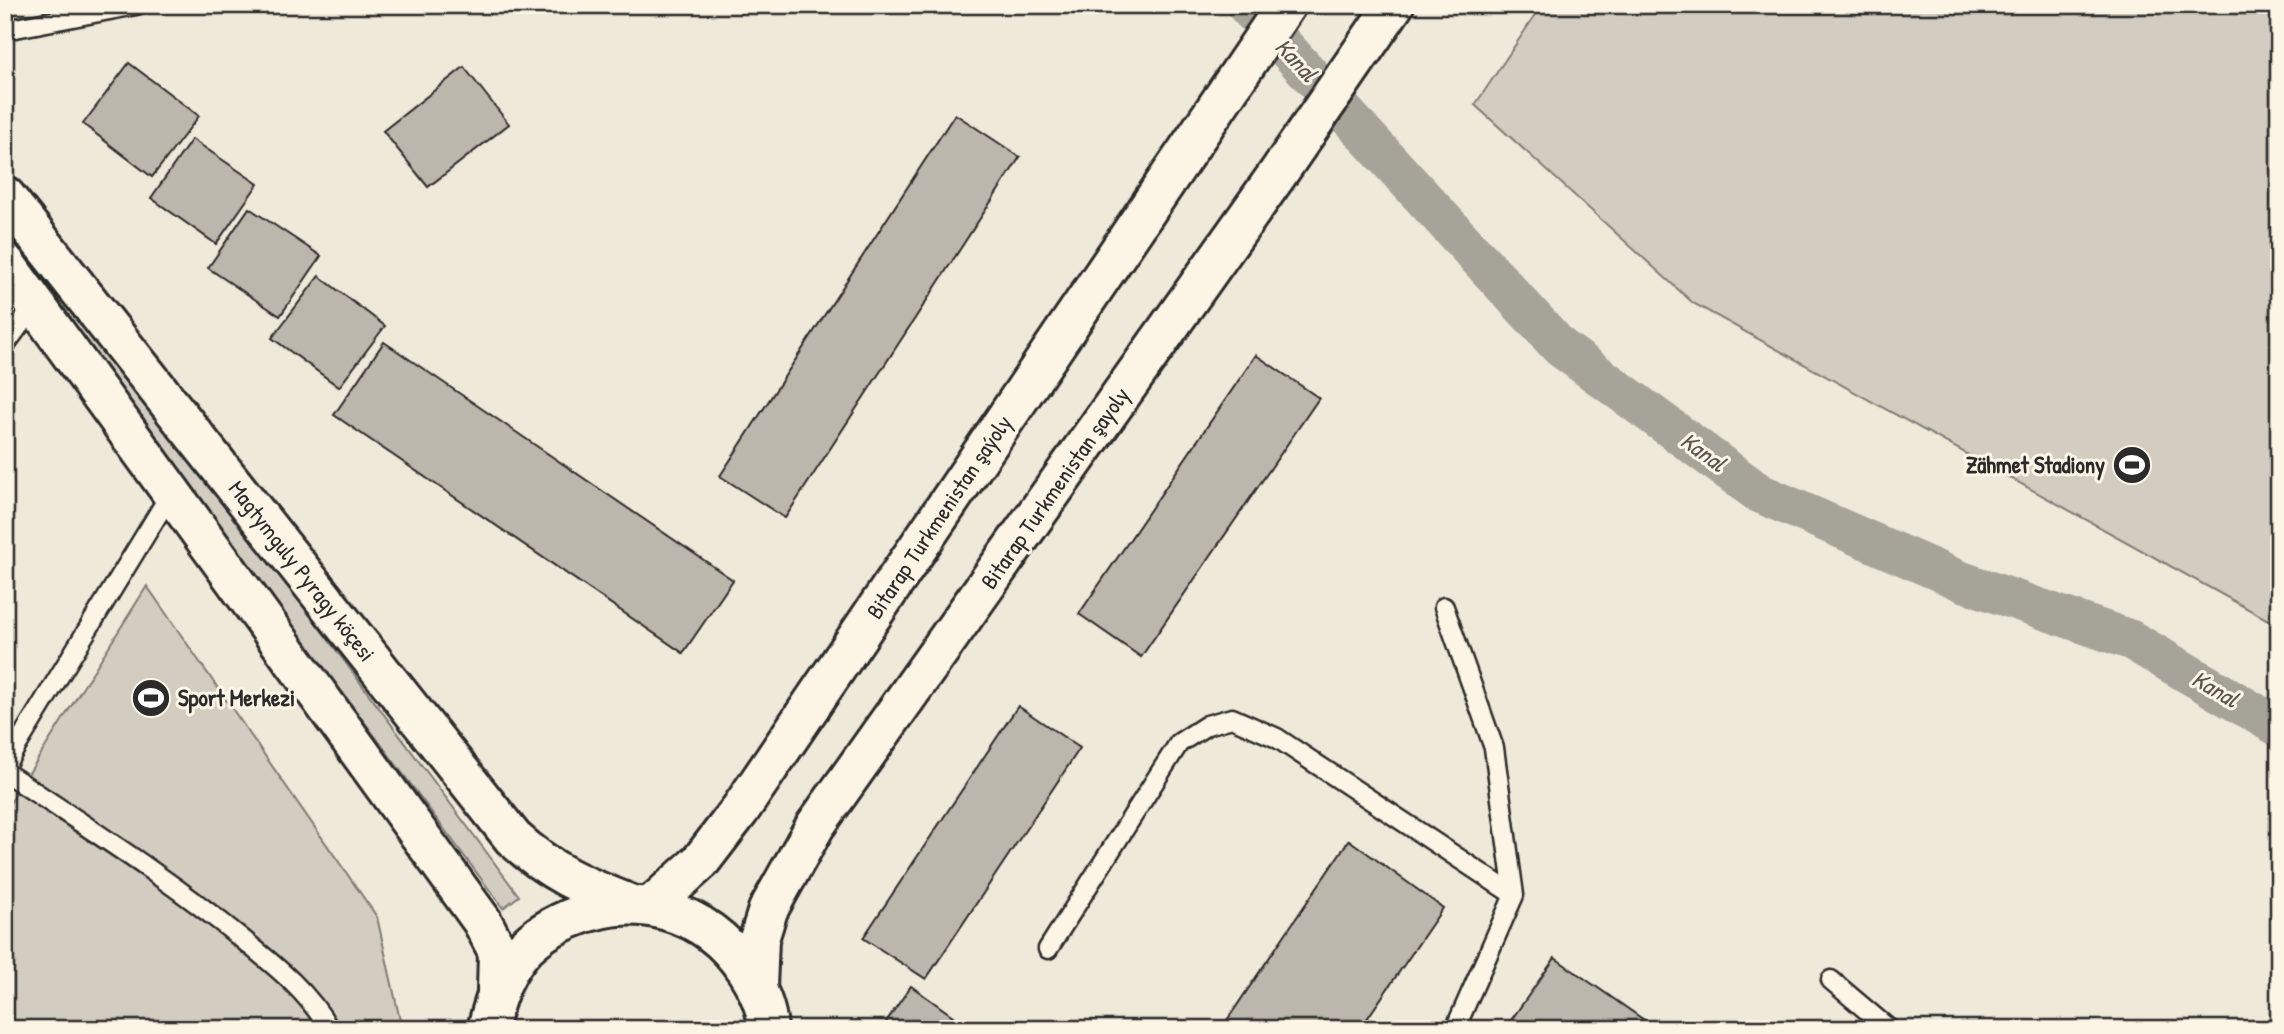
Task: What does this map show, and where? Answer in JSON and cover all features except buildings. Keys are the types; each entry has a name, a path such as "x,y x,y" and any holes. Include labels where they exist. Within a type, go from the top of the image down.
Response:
{"main road":[{"name":"Bitarap Turkmenistan şaýoly","path":"642,905 700,862 740,810 1286,5"},
{"name":"Bitarap Turkmenistan şayoly","path":"757,987 759,939 768,910 815,826 1279,172 1384,19"},
{"name":"Magtymguly Pyragy köçesi","path":"5,196 513,838 540,862 572,882 642,905 671,911 706,928 736,954 757,987"},
{"path":"5,263 482,921 498,952 497,991 487,1029"},
{"path":"497,991 519,955 551,926 590,909 642,905"},
{"path":"757,987 768,1029"}],"lane":[{"path":"5,30 136,5"},
{"path":"5,345 35,304"},
{"path":"5,765 171,493"},
{"path":"1444,607 1494,748 1514,895 1455,1029"},
{"path":"1048,949 1179,743 1207,725 1231,718 1277,738 1514,895"},
{"path":"5,772 195,901 269,961 319,1010 329,1029"},
{"path":"1831,980 1889,1029"}],"shaded area":[{"name":"Zähmet Stadiony","path":"1542,5 2279,5 2279,626 1693,303 1475,105"},
{"path":"5,205 519,896 503,908 5,240"},
{"name":"Sport Merkezi","path":"147,586 377,917 402,1029 5,1029 5,811"}],"waterway":[{"name":"Kanal","path":"1246,5 1560,347 1759,493 1961,581 2131,640 2279,727"}],"place":[{"name":"Zähmet Stadiony","path":"2132,465"},
{"name":"Sport Merkezi","path":"151,698"}]}
